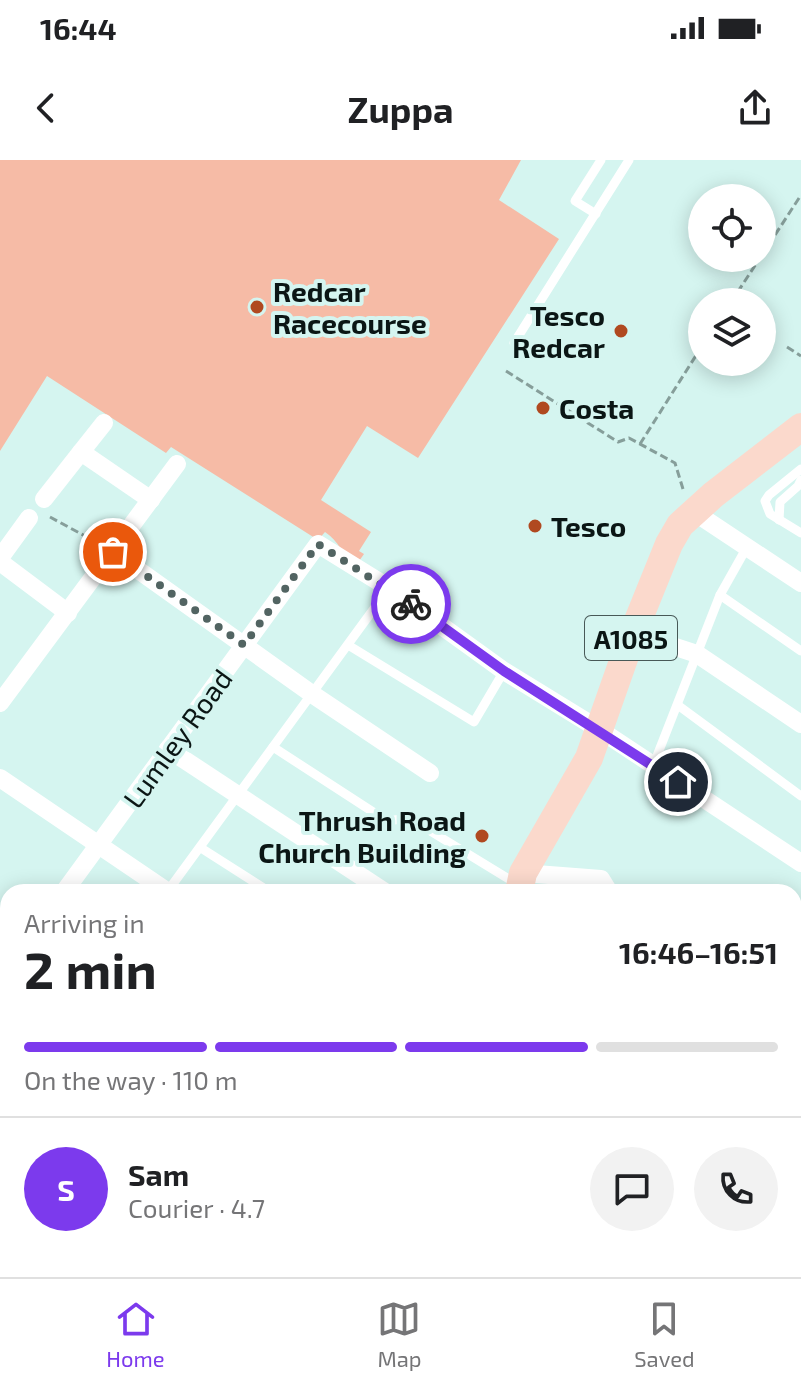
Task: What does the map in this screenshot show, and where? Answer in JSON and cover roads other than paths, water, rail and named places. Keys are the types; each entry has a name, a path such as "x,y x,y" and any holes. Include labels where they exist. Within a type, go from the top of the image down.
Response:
{"main road":[{"name":"A1085","path":"520,884 589,758 633,633 669,544 690,515 801,427"}],"street":[{"path":"46,507 81,452 104,423"},
{"path":"81,452 151,500"},
{"path":"0,703 177,464"},
{"path":"690,515 747,547 801,583"},
{"path":"29,518 0,560 68,613"},
{"name":"Lumley Road","path":"70,884 318,544 389,588"},
{"path":"113,552 312,694 430,773"},
{"path":"389,588 504,671 600,730 801,863"},
{"path":"633,633 697,654 801,724"},
{"path":"168,749 373,884"},
{"path":"0,778 156,884"}],"lane":[{"path":"596,214 575,201 601,160"},
{"path":"514,343 629,160"},
{"path":"801,469 765,501 770,514 801,533"},
{"path":"779,520 780,502 801,480"},
{"path":"653,766 720,595 747,547"},
{"path":"174,884 389,588"},
{"path":"720,595 801,651"},
{"path":"348,645 474,722 504,671"},
{"path":"679,706 801,796"},
{"path":"273,747 387,821 409,818 520,884"},
{"path":"201,848 257,884"}],"place":[{"name":"Redcar Racecourse","path":"257,307"},
{"name":"Tesco Redcar","path":"621,331"},
{"name":"Costa","path":"543,408"},
{"name":"Tesco","path":"535,526"},
{"name":"Thrush Road Church Building","path":"482,836"}]}
